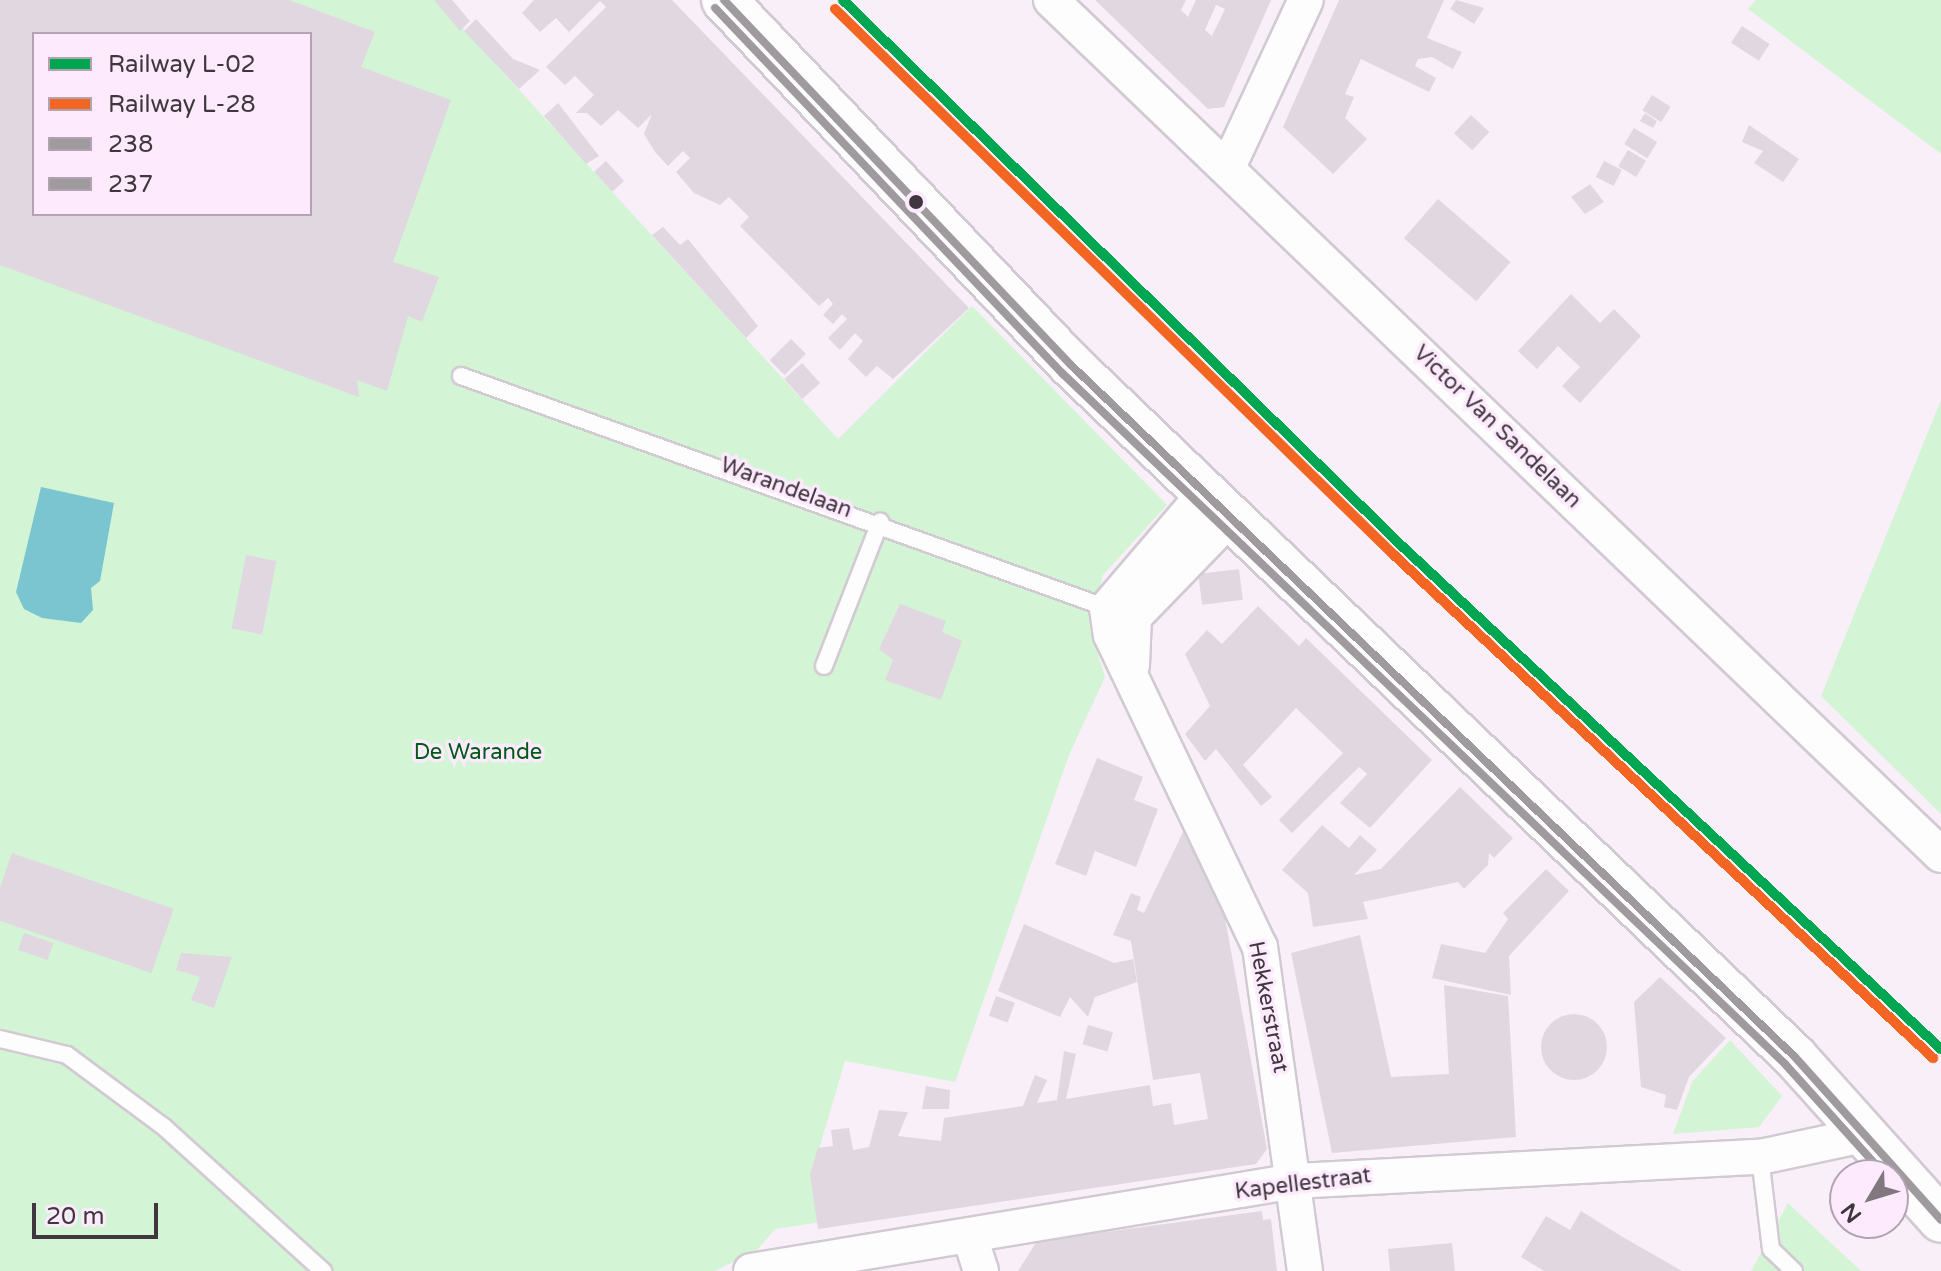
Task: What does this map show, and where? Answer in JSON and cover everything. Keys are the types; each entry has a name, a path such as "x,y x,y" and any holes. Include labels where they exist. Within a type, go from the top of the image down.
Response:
{"main road":[{"path":"724,0 1070,364 1794,1056 1859,1136 1941,1220"}],"street":[{"name":"Victor Van Sandelaan","path":"1051,0 1941,855"},
{"path":"1228,167 1306,0"},
{"path":"1107,608 1219,504"},
{"name":"Hekkerstraat","path":"1133,673 1134,617 1219,504"},
{"name":"Hekkerstraat","path":"1107,608 1111,635 1133,673 1260,947 1295,1181 1305,1271"},
{"name":"Kapellestraat","path":"751,1271 1295,1181 1760,1157 1859,1136"},
{"path":"970,1237 981,1271"}],"lane":[{"name":"Warandelaan","path":"461,376 880,522 1107,608"},
{"path":"824,666 880,522"},
{"path":"0,1039 67,1055 164,1127 323,1271"},
{"path":"1760,1157 1771,1249 1794,1271"}],"green space":[{"name":"De Warande","path":"0,0 437,0 838,439 972,306 1167,505 1103,575 1090,630 1105,677 1069,755 955,1082 845,1061 814,1166 821,1222 775,1229 757,1250 715,1271 0,1271"},
{"path":"1756,0 1941,0 1941,154 1748,9"},
{"path":"1941,400 1941,814 1821,696"},
{"path":"1730,1040 1782,1096 1759,1127 1673,1134 1692,1082"},
{"path":"1788,1203 1861,1271 1751,1271"}],"water":[{"path":"41,487 114,503 100,581 91,588 93,610 81,623 42,618 24,609 16,592"}],"building":[{"path":"0,0 289,0 375,32 361,67 451,100 393,262 439,277 422,322 408,316 387,391 357,380 359,397 0,265"},
{"path":"434,0 452,0 470,21 460,31"},
{"path":"534,0 672,0 969,308 893,379 877,366 866,377 848,359 863,341 855,333 840,350 828,338 847,319 842,314 833,324 823,315 833,304 828,298 819,306 740,226 749,217 729,197 720,205 694,193 676,172 690,158 683,151 668,166 644,134 652,114 638,128 618,110 601,126 587,113 576,113 594,95 575,76 565,85 546,67 606,7 600,1 569,32 556,18 540,32 522,13"},
{"path":"1095,0 1186,0 1181,10 1188,17 1196,0 1271,0 1224,107 1208,109","holes":["1216,5 1225,9 1212,36 1205,30"]},
{"path":"1339,0 1444,0 1427,38 1462,52 1453,69 1432,57 1418,59 1415,66 1436,78 1429,92 1361,59 1345,94 1354,97 1345,118 1367,139 1333,174 1283,127"},
{"path":"1456,0 1484,8 1474,24 1450,9"},
{"path":"476,19 513,59 540,70 519,89 464,31"},
{"path":"1742,26 1770,44 1759,61 1731,43"},
{"path":"1652,95 1671,107 1661,122 1642,110"},
{"path":"558,103 599,156 586,164 544,116"},
{"path":"1645,113 1657,121 1653,128 1640,121"},
{"path":"1471,115 1489,132 1472,150 1454,133"},
{"path":"1749,125 1799,159 1783,182 1754,163 1763,151 1742,142"},
{"path":"1634,128 1657,142 1647,158 1624,144"},
{"path":"1628,150 1646,161 1636,177 1618,166"},
{"path":"606,161 624,181 612,192 594,172"},
{"path":"1604,161 1622,170 1614,186 1596,177"},
{"path":"1590,184 1604,202 1585,214 1571,197"},
{"path":"1438,199 1510,262 1476,301 1404,238"},
{"path":"663,227 680,245 688,239 758,326 746,338 652,235"},
{"path":"1571,294 1600,323 1614,309 1641,336 1580,403 1562,386 1580,367 1558,346 1537,369 1518,351"},
{"path":"791,339 806,354 785,375 770,360"},
{"path":"802,363 820,383 802,399 784,379"},
{"path":"246,555 276,561 262,635 232,629"},
{"path":"1239,569 1243,600 1202,605 1198,574"},
{"path":"900,604 946,621 942,632 962,641 941,700 885,680 893,660 879,649"},
{"path":"1258,606 1299,646 1306,638 1432,760 1370,828 1340,803 1367,774 1359,767 1292,833 1279,820 1343,753 1296,708 1243,765 1272,797 1261,806 1216,749 1205,761 1185,734 1210,706 1185,654 1207,630 1222,644"},
{"path":"1097,758 1143,777 1134,800 1158,809 1136,867 1095,851 1086,876 1055,864"},
{"path":"1460,787 1513,838 1494,858 1489,853 1488,865 1464,889 1458,882 1363,902 1368,919 1313,927 1308,893 1282,870 1322,825 1349,848 1360,835 1377,850 1354,875 1381,869"},
{"path":"1183,832 1223,907 1267,1149 1256,1164 818,1229 810,1174 818,1148 833,1146 831,1130 849,1128 853,1150 869,1147 879,1110 908,1112 898,1136 941,1141 944,1118 1023,1106 1035,1075 1047,1080 1037,1103 1057,1100 1064,1051 1076,1054 1066,1099 1150,1085 1153,1106 1171,1103 1174,1125 1208,1119 1200,1073 1153,1080 1131,941 1113,935 1131,893 1141,897 1137,910 1144,913"},
{"path":"12,853 174,909 152,973 0,921 0,888"},
{"path":"1546,869 1569,891 1509,956 1511,995 1432,978 1441,944 1485,953 1508,919 1503,913"},
{"path":"1024,924 1114,963 1133,959 1137,982 1095,997 1088,1017 1070,997 1060,1017 998,991"},
{"path":"24,933 53,943 47,960 18,950"},
{"path":"1360,935 1391,1077 1449,1074 1444,985 1508,996 1516,1137 1332,1153 1291,953"},
{"path":"181,953 232,957 214,1008 191,1000 200,977 176,970"},
{"path":"1660,977 1726,1038 1689,1077 1677,1110 1664,1107 1666,1095 1641,1087 1634,1002"},
{"path":"996,996 1015,1003 1008,1023 989,1016"},
{"path":"1574,1014 1587,1017 1597,1024 1604,1034 1607,1047 1604,1060 1597,1070 1587,1077 1574,1080 1561,1077 1551,1070 1544,1060 1541,1047 1544,1034 1551,1024 1561,1017"},
{"path":"1088,1025 1113,1032 1107,1051 1082,1044"},
{"path":"926,1086 950,1090 949,1109 922,1109"},
{"path":"1262,1211 1263,1220 1271,1219 1277,1271 1018,1271 1037,1241"},
{"path":"1581,1211 1682,1271 1544,1271 1521,1257 1546,1216 1570,1230"},
{"path":"1452,1243 1455,1271 1390,1271 1388,1249"}],"rail line":[{"name":"L-02","path":"843,0 1403,547 1941,1049"},
{"name":"L-28","path":"835,9 1395,556 1933,1058"}],"transit line":[{"name":"238","path":"724,0 1070,364 1794,1056 1941,1220"},
{"name":"237","path":"715,8 1062,373 1785,1064 1871,1159"}]}
